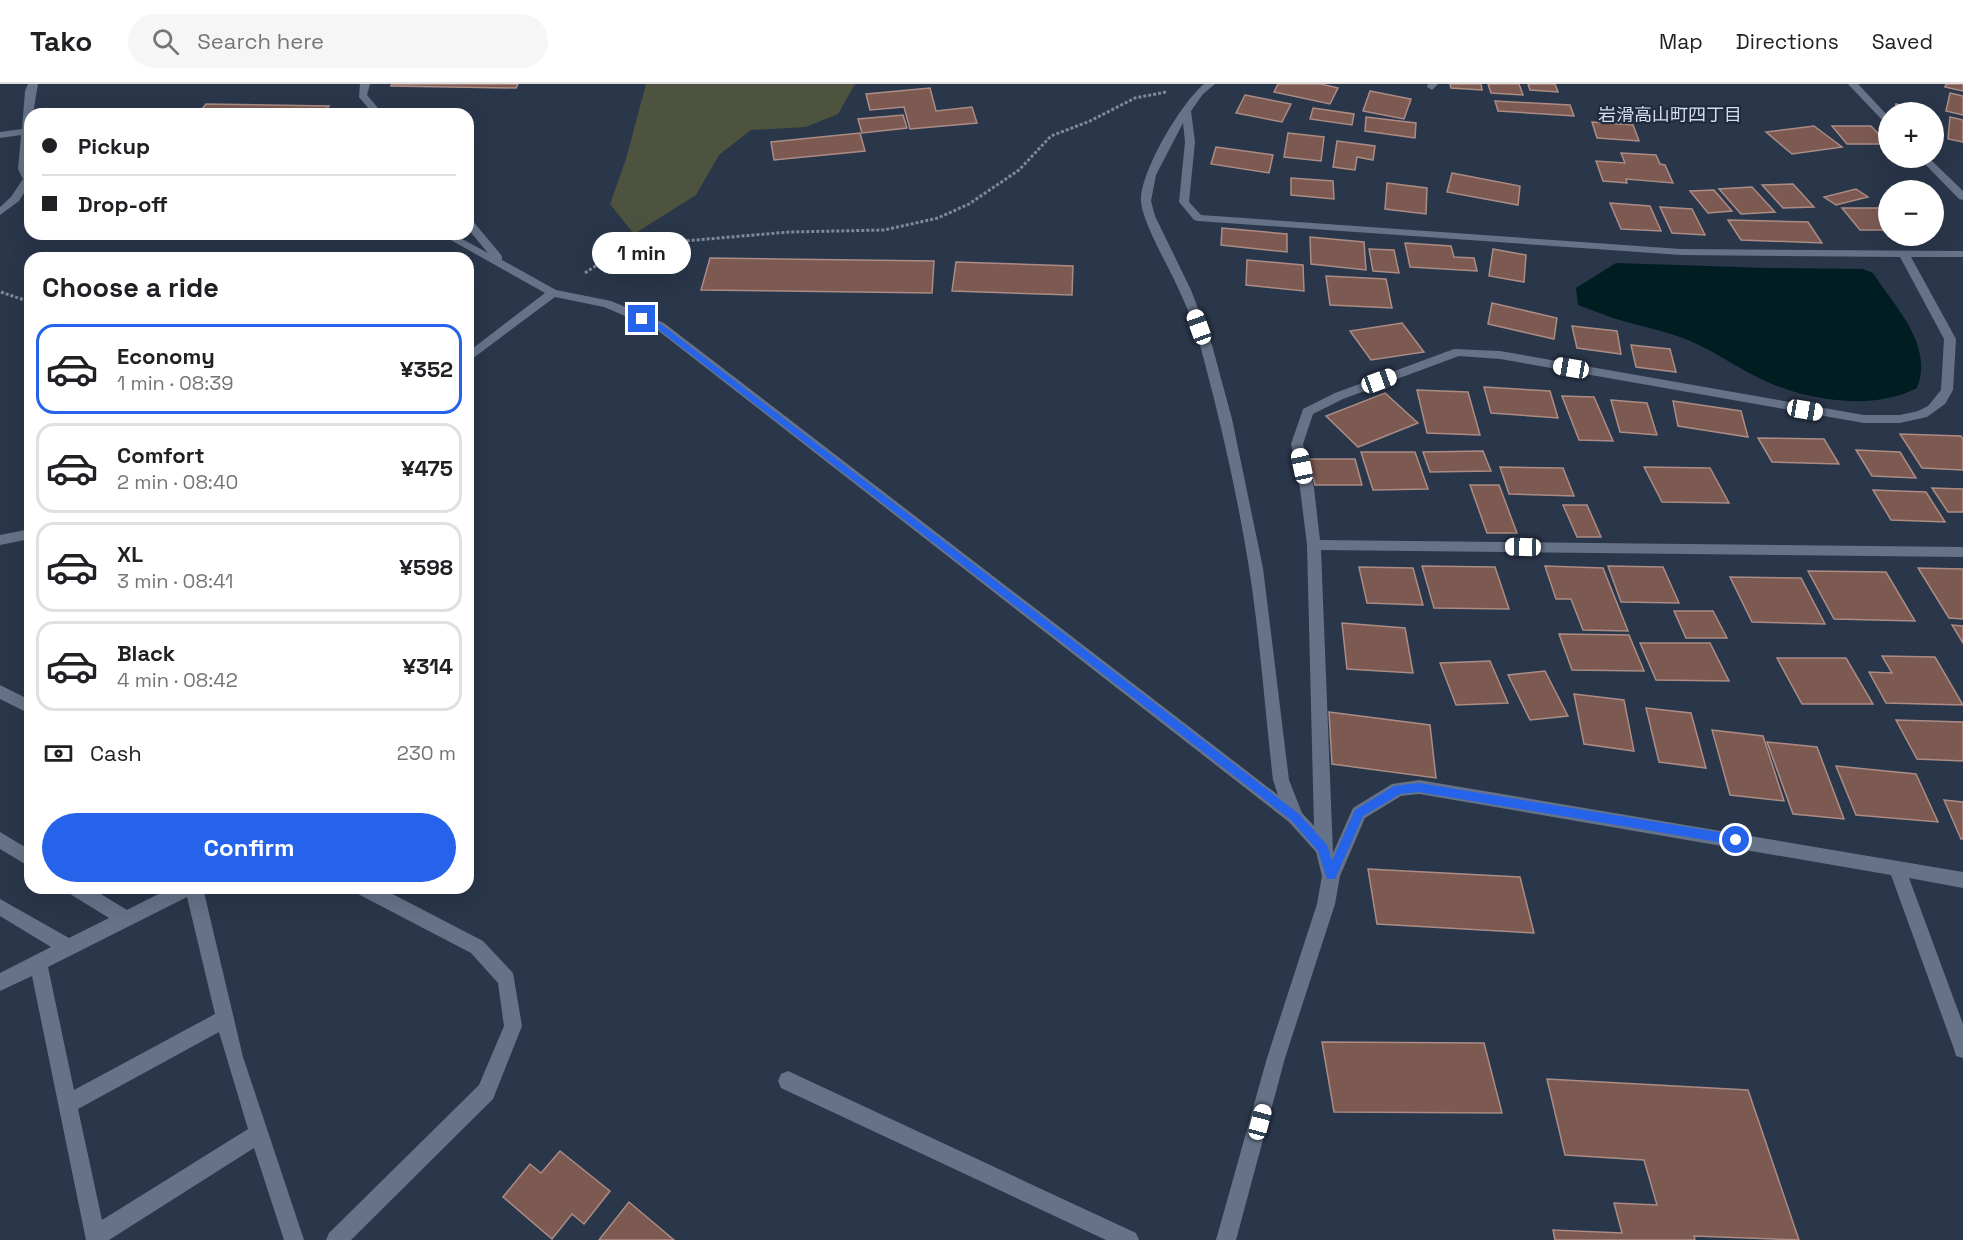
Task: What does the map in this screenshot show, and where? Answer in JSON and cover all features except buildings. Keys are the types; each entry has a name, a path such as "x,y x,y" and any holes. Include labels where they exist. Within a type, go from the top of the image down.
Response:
{"street":[{"path":"29,108 33,84"},
{"path":"364,84 362,94 373,108"},
{"path":"1210,84 1186,109 1151,175 1146,201 1150,216 1185,290 1206,345 1226,419 1256,568 1281,780 1295,817"},
{"path":"1853,84 1878,110"},
{"path":"1186,109 1190,142 1184,202 1198,218 1681,252 1963,254"},
{"path":"0,135 24,131"},
{"path":"1934,168 1963,197"},
{"path":"0,212 15,199 24,186"},
{"path":"474,229 504,265"},
{"path":"456,240 553,293 607,304 660,326 1295,817 1323,848"},
{"path":"1331,876 1323,848 1314,545 1307,488 1297,444 1307,412 1339,396 1458,352 1500,355 1864,419 1903,420 1930,410 1944,398 1947,390 1950,339 1903,252"},
{"path":"474,353 553,293"},
{"path":"1947,390 1963,390"},
{"path":"0,540 24,535"},
{"path":"1314,545 1963,552"},
{"path":"0,691 24,705"},
{"path":"1226,1240 1276,1058 1326,904 1331,876 1359,813 1398,789 1419,788 1655,826 1963,880"},
{"path":"0,840 24,855"},
{"path":"1897,869 1963,1049"},
{"path":"86,894 126,919"},
{"path":"0,982 176,894"},
{"path":"195,894 234,1057 294,1240"},
{"path":"336,1240 486,1092 513,1026 507,979 477,947 375,894"},
{"path":"0,907 69,948"},
{"path":"38,963 96,1238 260,1133"},
{"path":"67,1104 225,1019"},
{"path":"788,1081 1129,1240"}],"path":[{"path":"553,293 626,246 789,232 885,230 938,218 969,204 1018,170 1051,136 1090,121 1135,98 1168,91"},
{"path":"1,292 24,300"}],"shaded area":[{"path":"646,84 855,84 838,114 806,127 751,130 719,155 696,195 634,234 610,204 626,159"},
{"path":"1616,263 1863,269 1873,273 1910,327 1916,342 1921,372 1917,388 1878,400 1858,401 1836,400 1794,392 1757,377 1688,340 1578,305 1576,288"}],"district":[{"name":"岩滑高山町四丁目","path":"1670,114"}],"route":[{"path":"642,319 660,326 1295,817 1323,848 1331,876 1359,813 1398,789 1419,788 1736,840"}]}
